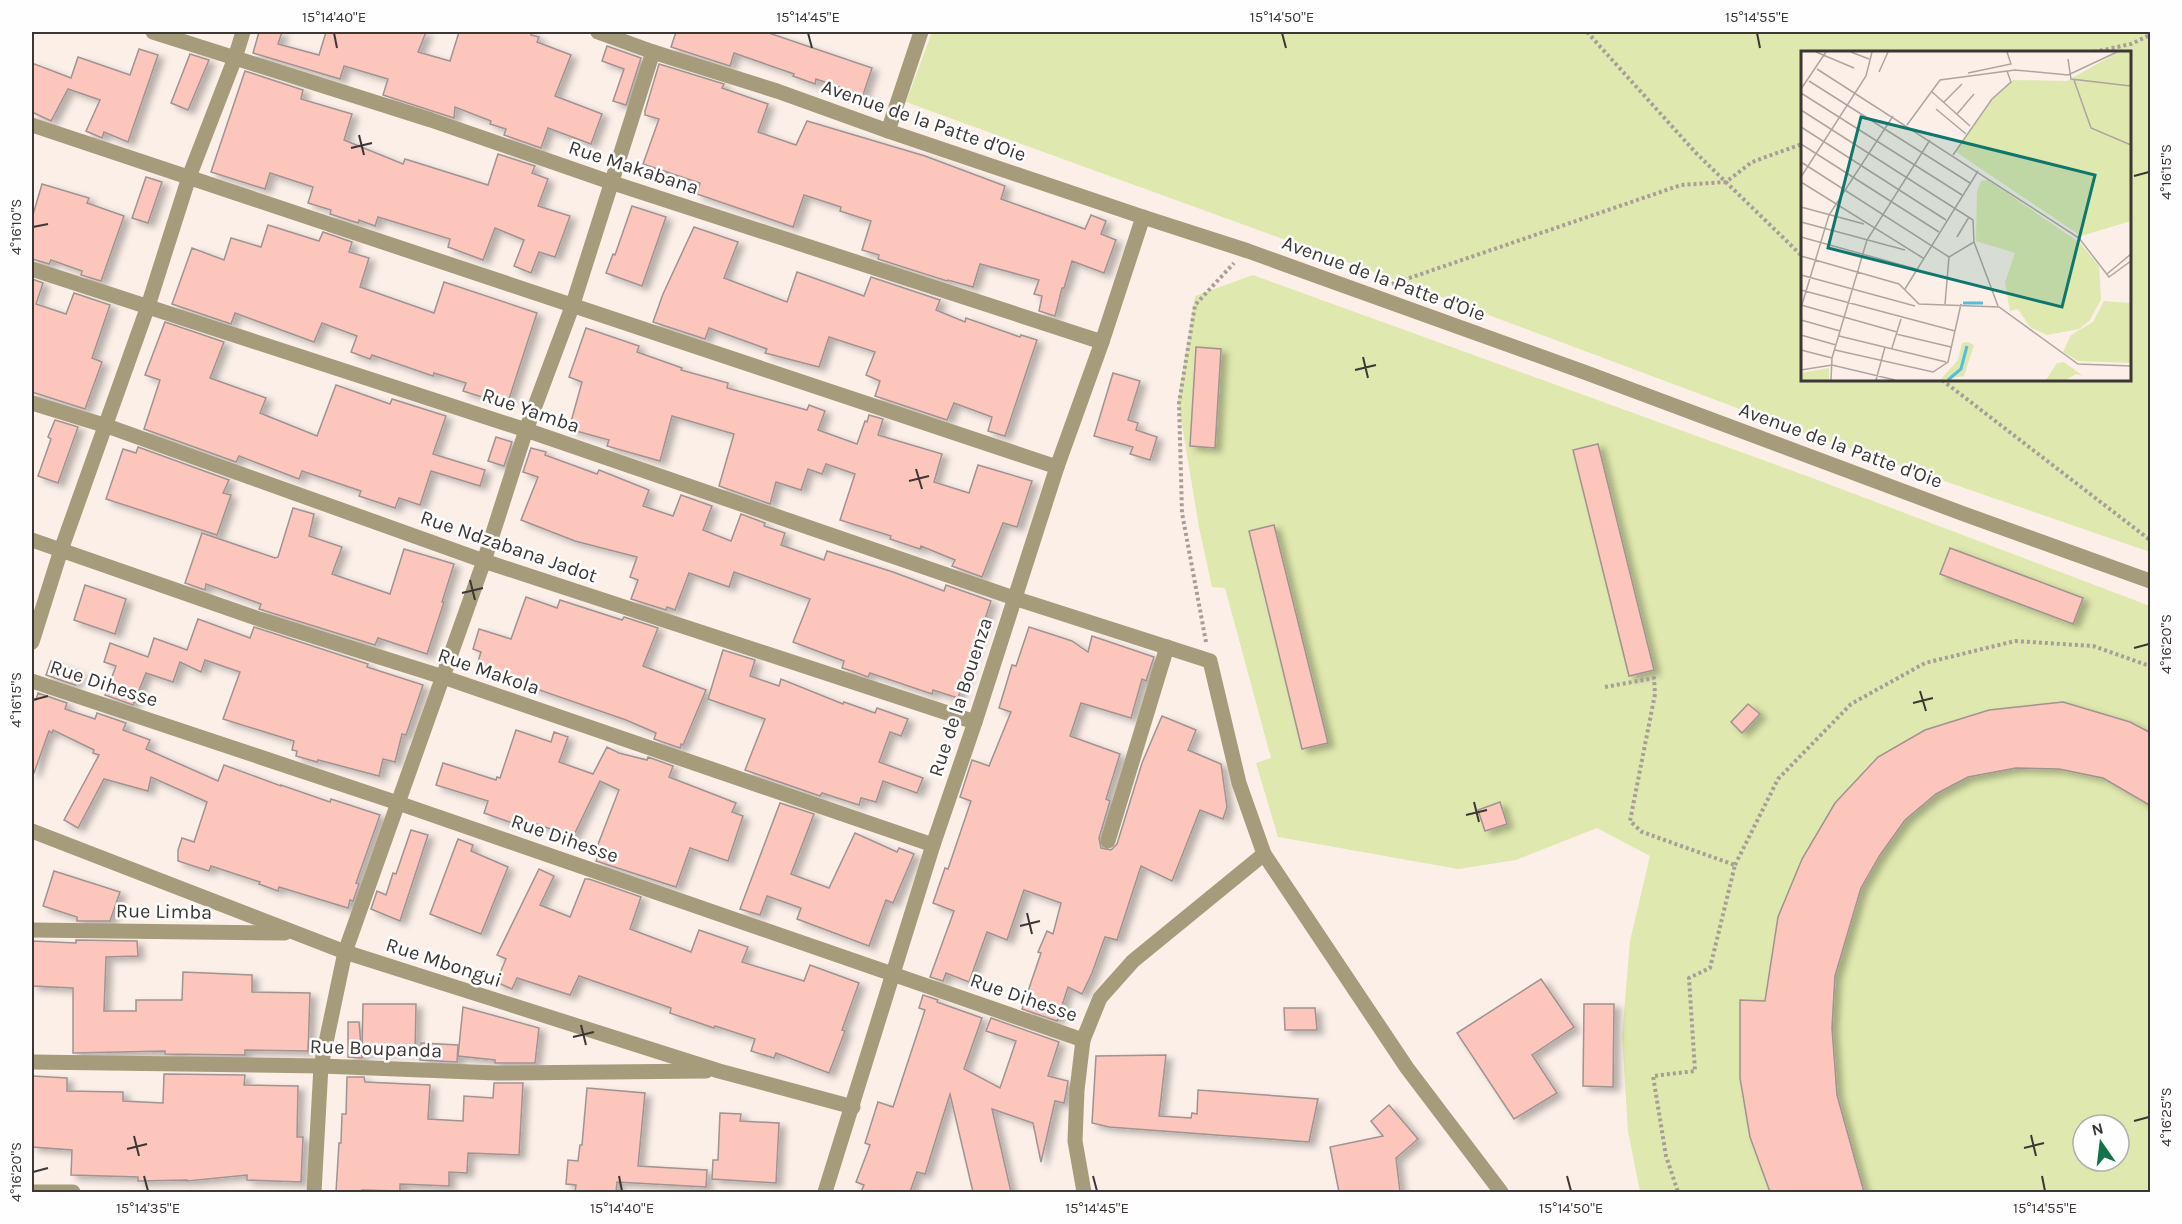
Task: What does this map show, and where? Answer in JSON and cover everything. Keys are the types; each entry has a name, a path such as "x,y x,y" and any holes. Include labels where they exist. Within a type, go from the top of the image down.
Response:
{"street":[{"name":"Rue Makabana","path":"153,32 431,120 610,182 1102,342"},
{"path":"32,642 61,550 148,306 189,177 243,32"},
{"name":"Avenue de la Patte d'Oie","path":"598,32 1248,251 2151,581"},
{"path":"888,131 921,32"},
{"path":"314,1192 321,1066 345,952 484,561 526,430 572,307 653,52"},
{"path":"32,125 1057,467"},
{"name":"Rue de la Bouenza","path":"825,1192 933,845 1057,467 1102,342 1143,217"},
{"name":"Rue Yamba","path":"32,269 526,430 1014,598 1210,661"},
{"name":"Rue Ndzabana Jadot","path":"32,403 107,426 484,561 975,722"},
{"name":"Rue Makola","path":"32,540 259,619 442,677 933,845"},
{"path":"1108,841 1167,647"},
{"path":"1210,661 1239,783 1264,854 1407,1068 1501,1192"},
{"name":"Rue Dihesse","path":"32,681 398,803 1083,1040"},
{"name":"Rue Mbongui","path":"32,831 345,952 719,1071 853,1107"},
{"path":"1084,1192 1075,1141 1077,1090 1083,1040 1100,998 1133,961 1264,854"},
{"name":"Rue Limba","path":"32,930 297,933"},
{"name":"Rue Boupanda","path":"32,1062 321,1066 497,1073 719,1071"},
{"path":"32,1191 73,1192"}],"path":[{"path":"1587,32 1688,144 1801,254"},
{"path":"2099,51 2131,44 2151,35"},
{"path":"1363,294 1681,185 1726,182 1752,162 1801,145"},
{"path":"1210,661 1182,513 1179,403 1195,305 1248,251"},
{"path":"1943,381 2151,540"},
{"path":"1678,1192 1666,1156 1653,1076 1695,1071 1689,978 1710,968 1735,865 1778,779 1851,704 1925,663 2015,641 2093,646 2151,666"},
{"path":"1605,687 1654,678 1655,694 1630,821 1642,832 1735,865"}],"green space":[{"path":"932,32 2150,32 2150,552 1799,431 1352,264 906,102"},
{"path":"1253,275 1815,479 2150,606 2150,1192 1640,1192 1628,1131 1622,1036 1630,941 1650,856 1597,828 1516,860 1458,869 1278,837 1256,763 1271,758 1225,588 1212,587 1199,527 1178,401 1195,296"}],"building":[{"path":"259,32 282,32 278,44 319,55 326,32 426,32 418,52 450,61 459,32 532,32 531,35 539,37 537,42 571,55 555,96 602,114 591,144 548,128 541,148 504,135 506,129 455,107 454,118 383,95 388,79 344,66 340,79 253,53"},
{"path":"676,32 766,32 872,68 863,95 816,79 815,84 793,76 794,74 734,53 730,66 671,47"},
{"path":"607,46 641,58 626,105 613,101 624,69 602,61"},
{"path":"139,49 158,55 128,142 104,132 102,138 86,131 100,100 68,89 51,121 32,112 32,63 71,78 78,57 130,75"},
{"path":"190,54 209,60 188,110 171,103"},
{"path":"659,64 724,84 722,88 768,104 758,132 796,145 807,121 925,156 1005,186 1001,199 1085,229 1091,215 1106,221 1101,234 1116,240 1104,273 1072,261 1055,316 1039,311 1042,296 1034,294 1039,280 980,264 973,287 878,259 879,255 862,250 871,221 840,211 841,207 804,195 793,227 697,194 700,183 643,164 659,119 645,115 645,111"},
{"path":"245,71 303,90 301,99 352,114 344,140 403,164 405,159 488,185 498,154 535,166 532,173 548,179 538,206 570,216 555,257 539,252 531,273 514,266 524,240 495,228 483,260 448,247 450,239 378,217 375,226 330,214 331,210 308,203 313,187 270,173 265,189 211,172"},
{"path":"146,177 162,182 148,223 132,218"},
{"path":"42,184 89,198 87,203 124,216 101,281 81,275 82,271 51,260 49,264 32,259 32,218"},
{"path":"632,206 666,217 642,286 606,273 613,254 615,255"},
{"path":"268,225 319,241 323,232 352,242 349,252 369,258 360,287 434,313 444,282 537,313 508,402 483,394 482,397 463,391 466,383 434,373 433,376 372,355 370,359 351,352 357,336 322,323 314,342 235,313 231,324 172,304 192,248 224,260 231,238 261,247"},
{"path":"694,227 738,242 724,278 787,302 797,272 864,296 871,277 940,300 936,310 965,322 966,318 1020,337 1021,335 1037,340 1005,436 988,431 992,417 954,403 947,420 875,396 880,381 866,375 875,352 829,337 819,367 765,353 767,349 709,328 705,339 653,322 663,294"},
{"path":"32,279 43,283 36,304 66,314 74,293 110,305 92,358 102,362 85,409 32,392"},
{"path":"165,322 224,342 210,378 266,398 260,413 317,436 336,385 390,404 392,399 446,416 433,454 485,470 480,486 431,471 420,505 399,498 395,508 359,496 361,491 302,471 299,479 239,456 236,462 144,429 160,380 145,375"},
{"path":"586,328 639,346 637,352 682,368 681,370 728,383 727,388 807,410 809,405 825,411 818,430 857,444 869,415 883,419 878,435 942,454 934,482 969,493 978,465 1032,481 1017,527 1003,523 982,577 952,566 955,560 921,546 920,549 890,539 891,536 840,520 855,474 826,464 822,474 808,469 801,490 776,482 770,504 719,486 734,434 672,416 660,461 607,446 609,440 569,429 582,382 569,377"},
{"path":"1196,347 1221,349 1215,448 1190,446"},
{"path":"1113,373 1140,381 1128,420 1138,423 1136,430 1157,437 1150,460 1130,454 1133,447 1094,436"},
{"path":"55,420 78,427 58,483 38,476"},
{"path":"496,437 512,442 504,466 488,461"},
{"path":"1598,444 1654,670 1629,676 1573,450"},
{"path":"138,447 229,480 223,493 231,495 217,535 106,499 123,449 136,453"},
{"path":"531,448 597,474 599,470 649,490 643,506 673,516 681,495 712,506 703,530 731,541 741,514 765,523 764,526 785,533 781,545 824,560 827,551 944,591 946,585 991,601 958,698 933,690 932,694 870,673 868,677 842,668 844,661 793,642 810,599 734,572 729,587 689,573 675,610 667,607 666,610 631,599 638,580 630,577 637,557 575,541 521,520 538,477 523,472"},
{"path":"293,508 314,514 309,536 342,547 332,574 390,594 404,549 454,564 427,654 378,638 375,645 259,609 261,604 206,584 205,590 185,583 202,533 275,558 278,557"},
{"path":"1274,525 1328,743 1302,749 1249,531"},
{"path":"1950,548 2083,598 2073,624 1940,574"},
{"path":"85,585 126,599 115,634 74,620"},
{"path":"526,597 557,608 560,600 622,620 624,617 658,628 643,666 706,690 683,745 681,744 680,748 654,739 656,733 626,720 476,668 481,652 473,649 479,629 511,639"},
{"path":"198,619 250,638 254,627 368,664 367,667 423,685 406,735 402,734 395,762 383,759 379,776 318,760 317,762 296,756 297,751 292,750 294,741 223,719 240,672 205,660 201,672 180,662 173,682 146,673 133,705 105,695 116,666 104,662 110,643 148,657 154,638 187,650"},
{"path":"1029,627 1072,641 1088,652 1092,636 1154,657 1146,681 1142,679 1131,718 1081,703 1070,736 1120,754 1106,799 1110,801 1099,838 1101,848 1111,850 1117,844 1142,763 1162,716 1196,730 1188,750 1221,764 1227,807 1223,819 1200,810 1172,881 1141,866 1117,940 1105,937 1082,994 1068,987 1057,1021 1022,1009 1041,953 1038,952 1047,931 1053,934 1061,903 1024,890 1007,940 987,932 969,982 946,973 943,981 930,977 954,911 933,903 945,868 948,869 971,801 960,797 972,760 989,766 1011,712 999,708 1012,665 1016,666"},
{"path":"723,650 755,660 750,676 779,686 781,679 843,704 844,702 875,713 877,708 908,719 901,736 890,732 879,762 923,778 917,793 883,781 876,802 861,798 859,805 822,793 820,796 745,770 765,719 708,699"},
{"path":"51,661 80,672 75,685 46,675"},
{"path":"38,693 67,703 65,709 95,719 97,713 126,723 123,730 150,740 146,749 218,781 224,765 330,802 331,799 380,815 356,883 359,884 353,901 350,900 348,908 279,887 278,891 259,884 260,882 211,866 209,871 178,861 178,850 182,838 194,842 207,802 151,777 148,791 104,779 78,828 64,820 99,755 93,753 94,750 53,730 52,733 49,731 34,773 32,773 32,698 36,700"},
{"path":"2063,702 2130,722 2151,733 2151,806 2103,778 2059,769 2016,768 1968,777 1936,794 1905,820 1880,855 1861,888 1835,976 1832,1028 1837,1095 1864,1192 1770,1192 1750,1137 1740,1078 1740,1000 1765,1001 1778,917 1802,859 1835,803 1878,757 1925,730 1989,710"},
{"path":"1748,704 1760,714 1742,733 1731,722"},
{"path":"516,730 551,742 554,732 568,737 559,762 593,774 607,747 619,753 647,760 648,757 673,766 669,777 736,803 732,812 743,816 728,861 690,848 676,887 596,861 601,848 597,847 619,790 600,781 573,837 534,823 532,830 484,813 488,801 436,785 443,763 496,780 497,777 500,778"},
{"path":"1500,802 1507,824 1485,831 1478,810"},
{"path":"780,803 814,814 791,874 829,888 855,833 897,852 899,848 914,854 893,903 886,900 869,946 797,919 801,908 767,896 760,915 740,909"},
{"path":"411,830 428,835 400,921 371,909 377,891 386,895"},
{"path":"458,839 473,845 471,851 508,867 481,934 430,914"},
{"path":"539,869 554,876 540,905 570,917 585,879 589,879 641,897 630,929 691,952 699,930 748,947 742,962 804,981 810,965 859,983 842,1030 845,1031 829,1073 776,1053 774,1058 751,1051 755,1039 670,1013 671,1008 579,976 570,995 517,978 512,989 496,982 506,959 497,955"},
{"path":"54,871 120,892 110,921 77,921 77,917 43,906"},
{"path":"76,940 137,941 138,956 106,957 104,1011 136,1011 136,1000 182,1000 183,972 252,975 252,992 310,993 308,1051 245,1050 245,1055 165,1054 165,1051 73,1053 73,988 32,986 32,941 76,943"},
{"path":"1541,979 1574,1027 1532,1055 1557,1093 1514,1119 1457,1033"},
{"path":"923,995 982,1018 964,1069 1000,1088 1016,1041 986,1031 991,1018 1059,1042 1048,1076 1068,1081 1067,1088 1064,1103 1055,1101 1041,1162 1033,1123 992,1109 1011,1192 973,1192 950,1094 925,1174 917,1172 910,1192 861,1192 864,1185 856,1182 870,1145 865,1143 878,1102 893,1107 925,1010 919,1008"},
{"path":"363,1004 416,1004 415,1052 362,1052"},
{"path":"1584,1004 1614,1004 1613,1087 1583,1086"},
{"path":"463,1007 539,1028 535,1063 495,1063 495,1060 458,1056"},
{"path":"1284,1008 1315,1008 1317,1030 1285,1030"},
{"path":"348,1022 359,1022 362,1058 348,1057"},
{"path":"421,1043 458,1045 457,1062 420,1060"},
{"path":"1166,1055 1159,1116 1191,1118 1192,1113 1197,1114 1198,1090 1318,1099 1309,1142 1109,1127 1092,1123 1096,1056"},
{"path":"164,1074 245,1075 244,1085 298,1086 297,1137 303,1137 301,1182 247,1180 247,1175 187,1181 138,1181 138,1177 71,1175 72,1150 32,1147 33,1076 67,1078 67,1091 123,1092 123,1101 163,1103"},
{"path":"347,1077 364,1077 365,1082 430,1085 428,1119 463,1121 464,1096 493,1098 494,1083 523,1083 519,1155 468,1153 467,1173 449,1172 449,1186 400,1184 400,1191 336,1192 342,1114 346,1114"},
{"path":"587,1088 645,1093 638,1166 707,1170 706,1187 617,1182 616,1192 575,1192 576,1185 566,1184 568,1160 578,1161 580,1145 582,1145"},
{"path":"1389,1105 1418,1139 1396,1158 1400,1192 1339,1192 1330,1147 1383,1136 1371,1121"},
{"path":"720,1113 741,1114 740,1121 779,1123 776,1183 712,1179 713,1160 718,1160"}]}
